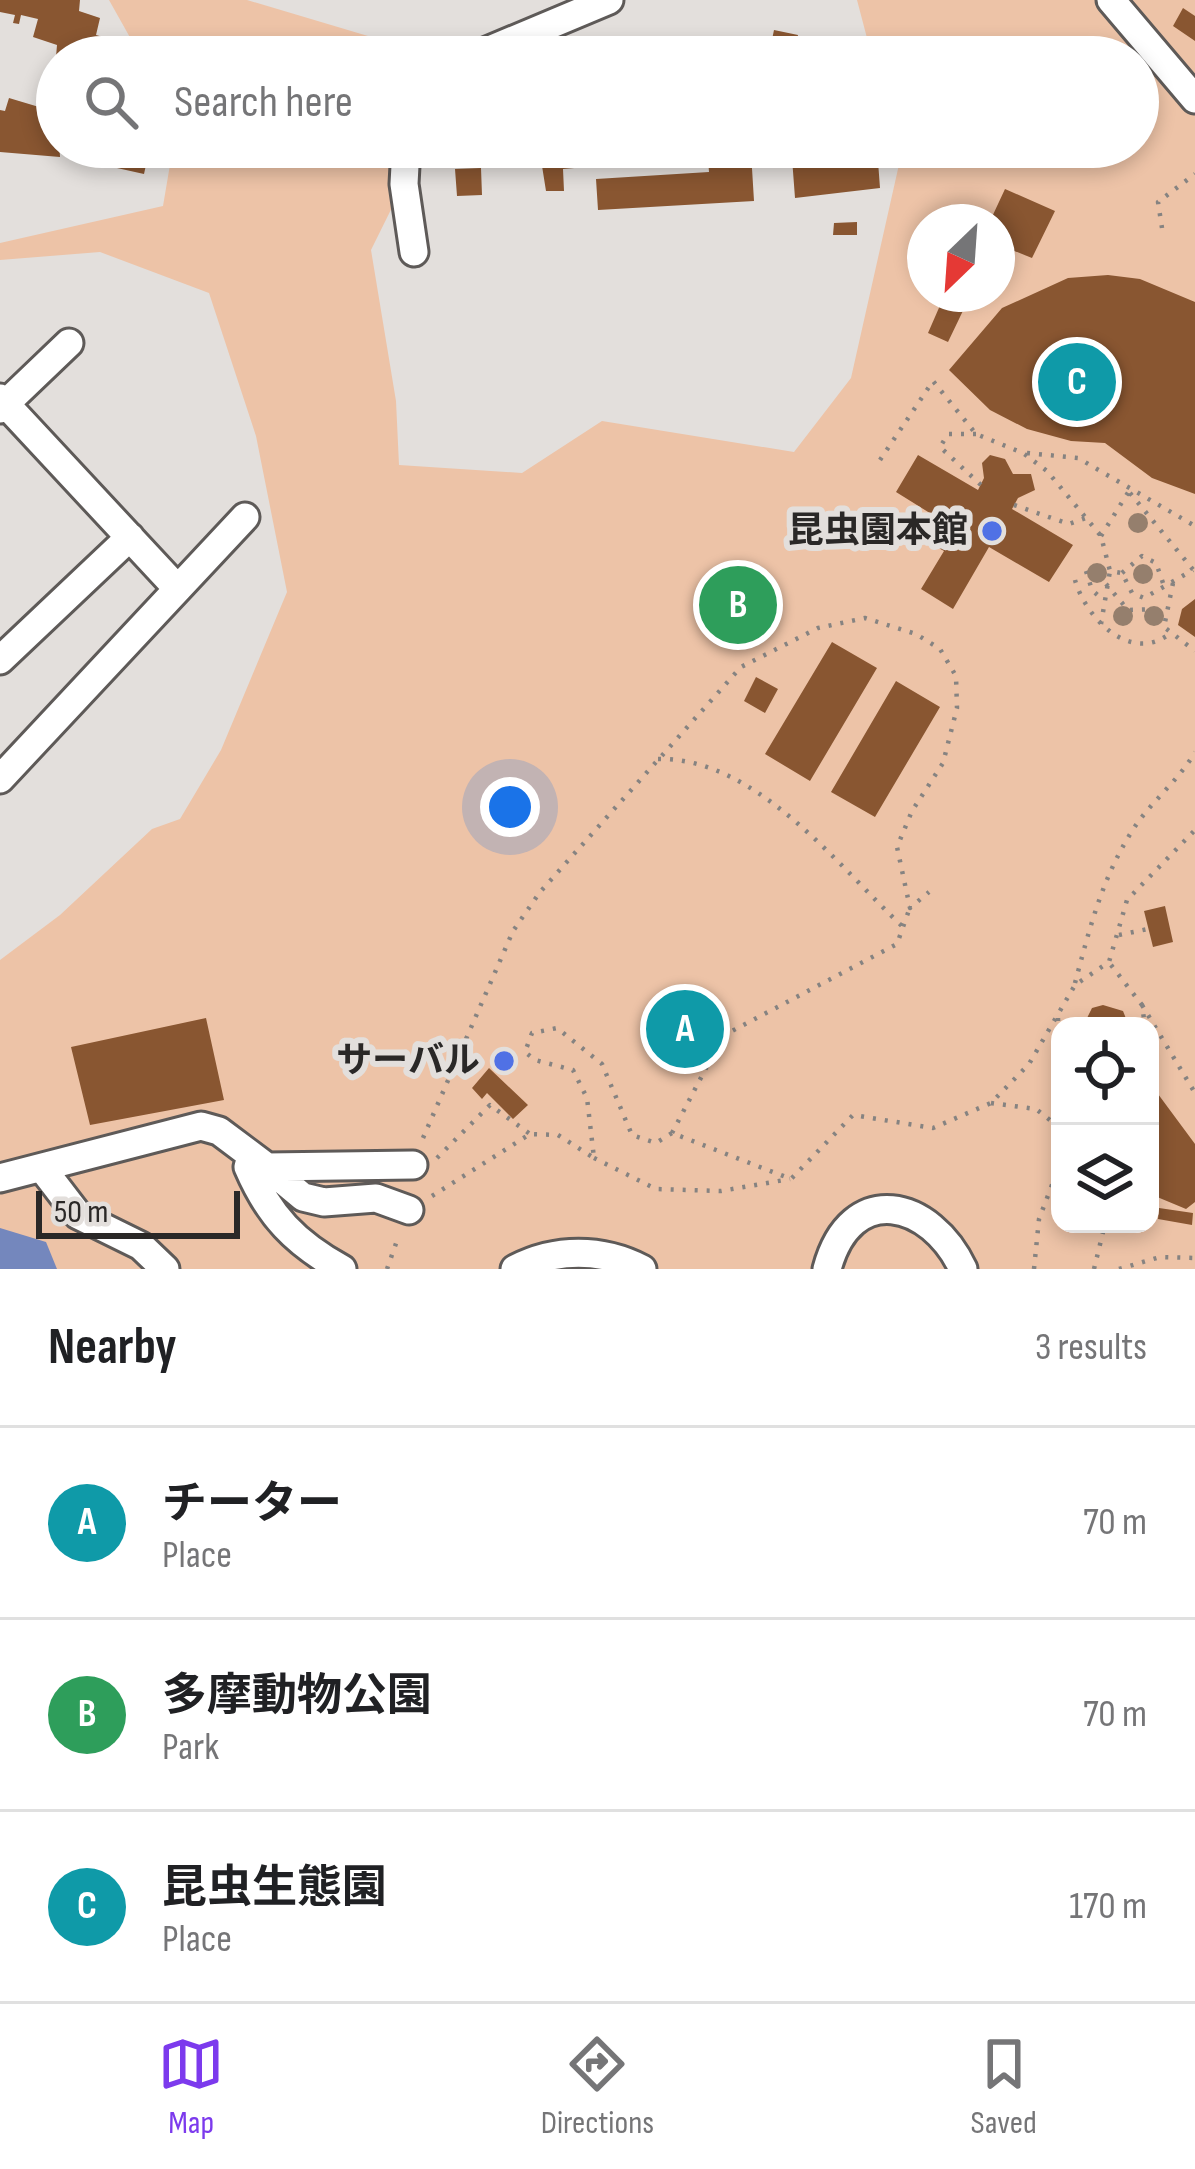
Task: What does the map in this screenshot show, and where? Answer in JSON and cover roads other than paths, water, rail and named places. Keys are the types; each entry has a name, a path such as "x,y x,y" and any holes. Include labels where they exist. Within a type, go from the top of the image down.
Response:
{"street":[{"path":"523,36 609,0"},
{"path":"1111,0 1142,36"},
{"path":"1159,57 1195,99"},
{"path":"405,168 414,252"},
{"path":"69,343 2,403 175,586"},
{"path":"0,779 175,586 245,517"},
{"path":"0,660 130,537"},
{"path":"0,1178 201,1126 219,1130 304,1197 324,1202 376,1198 409,1210"},
{"path":"343,1269 295,1240 275,1219 248,1167 259,1162 413,1165"},
{"path":"42,1168 78,1215 141,1246 165,1269"},
{"path":"809,1269 828,1269 844,1228 859,1213 877,1208 934,1229 963,1269"},
{"path":"515,1269 546,1255 574,1252 642,1269"}],"water":[{"path":"0,1228 46,1242 57,1269 0,1269"}],"place":[{"name":"昆虫生態園","path":"1077,382"},
{"name":"昆虫園本館","path":"992,531"},
{"name":"多摩動物公園","path":"738,605"},
{"name":"チーター","path":"685,1029"},
{"name":"サーバル","path":"504,1061"}]}
